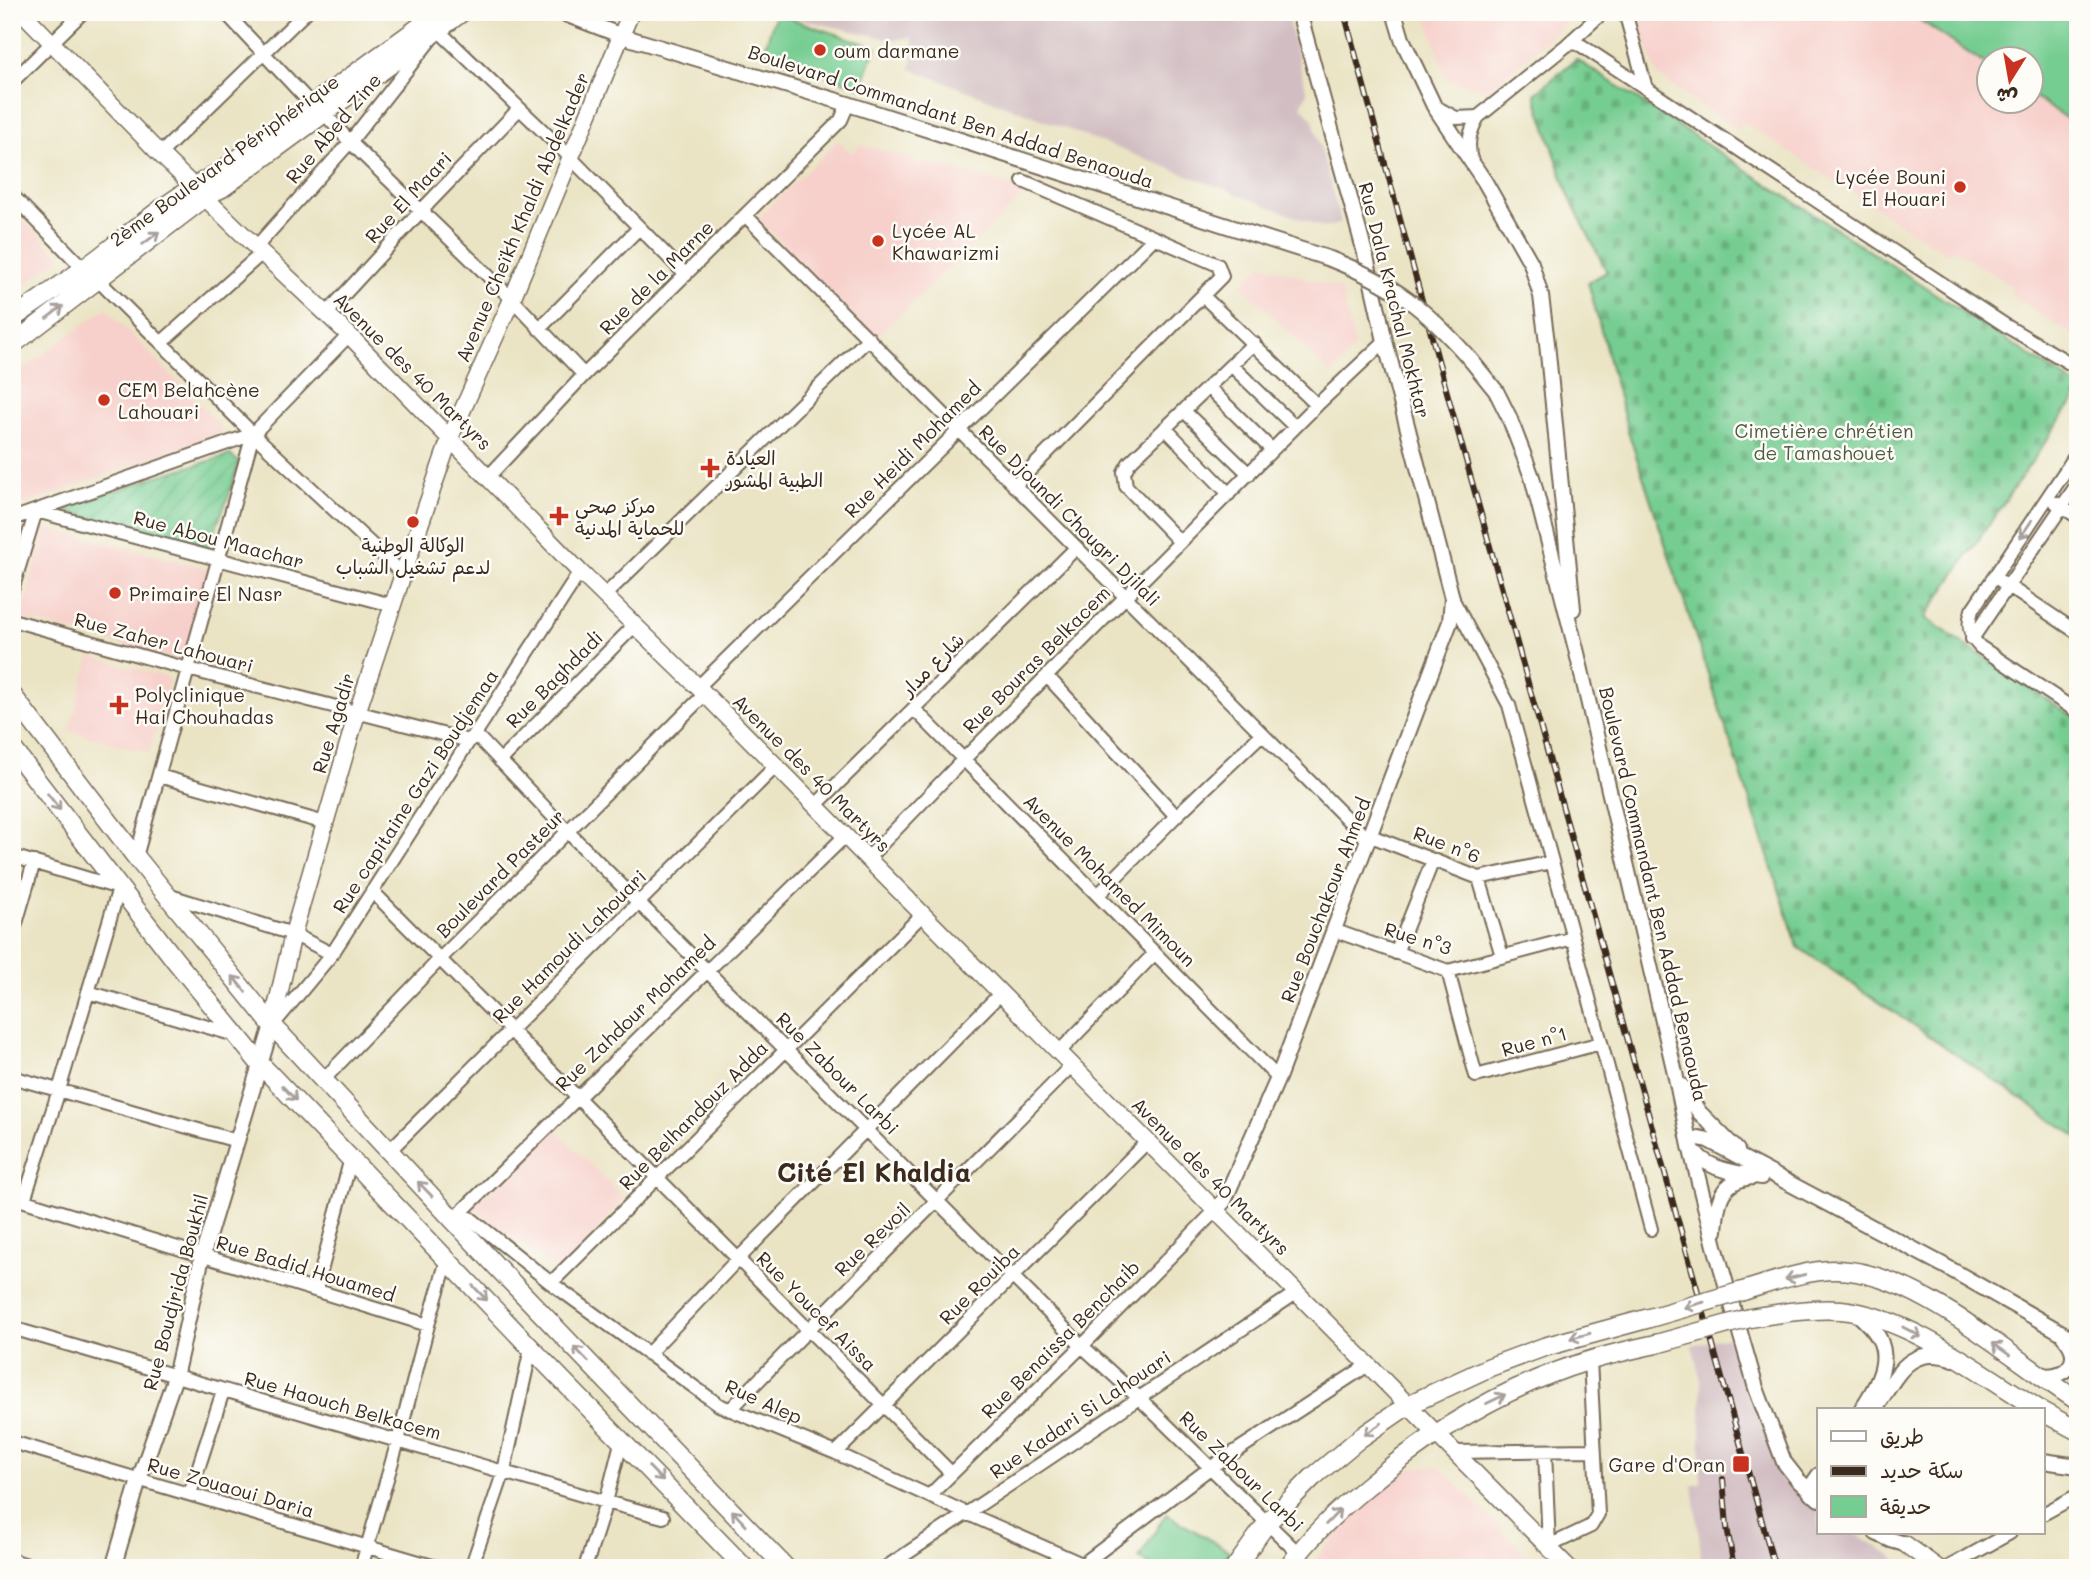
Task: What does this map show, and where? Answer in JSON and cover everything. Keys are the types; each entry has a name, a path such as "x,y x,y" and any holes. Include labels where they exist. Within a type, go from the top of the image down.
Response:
{"main road":[{"name":"Avenue des 40 Martyrs","path":"22,12 199,192 349,335 580,572 1148,1141 1569,1568"},
{"name":"2ème Boulevard Périphérique","path":"12,345 91,274 199,192 222,188 431,19 462,12"},
{"name":"Avenue Cheïkh Khaldi Abdelkader","path":"450,438 512,299 631,12"},
{"name":"2ème Boulevard Périphérique","path":"12,319 91,274"},
{"name":"Rue Agadir","path":"272,1025 293,934 357,713 450,438"},
{"path":"12,695 136,857 272,1025 498,1268 786,1568"},
{"path":"12,748 119,888 261,1065 745,1568"},
{"path":"1235,1568 1266,1523 1313,1477 1360,1438 1408,1405 1490,1367 1544,1347 1812,1272 1859,1272 1882,1278 1932,1302 2078,1401"},
{"path":"1293,1560 1338,1511 1394,1464 1437,1433 1482,1406 1526,1384 1590,1360 1750,1318 1799,1311 1839,1310 1892,1323 1966,1363 2037,1408"},
{"path":"2044,1412 2078,1431"},
{"path":"1900,1538 1938,1568"}],"street":[{"path":"12,82 83,12"},
{"path":"225,12 350,142 512,299 584,375"},
{"path":"160,153 306,12"},
{"name":"Boulevard Commandant Ben Addad Benaouda","path":"560,12 622,36 848,104 1352,267 1397,290 1443,328 1471,359 1496,391 1520,440 1532,477 1577,653 1690,1146 1756,1388 1779,1448 1817,1488"},
{"name":"Rue Dala Krachal Mokhtar","path":"1299,12 1366,257 1385,341 1452,598"},
{"path":"1394,12 1402,40 1434,106 1491,191 1531,263 1541,296 1577,653"},
{"path":"1471,161 1468,140 1478,117 1567,45 1603,12"},
{"path":"1625,12 1646,88"},
{"path":"431,19 685,275"},
{"name":"Rue Abed Zine","path":"161,343 259,250 350,142 431,19"},
{"path":"1567,45 1575,43 1582,46 2008,327 2078,368"},
{"name":"Rue de la Marne","path":"488,477 584,375 841,120 848,104"},
{"path":"1434,106 1456,118 1478,117"},
{"name":"Rue El Maari","path":"327,313 519,109"},
{"path":"1014,486 1222,276 1218,265 1023,181"},
{"path":"12,195 253,434 403,574"},
{"name":"Rue Djoundi Chougri Djilali","path":"745,215 958,431 1370,838"},
{"path":"539,329 639,228"},
{"name":"Rue Heidi Mohamed","path":"701,691 958,431 1154,238"},
{"path":"1203,296 1317,405"},
{"path":"12,519 253,434 349,335"},
{"path":"605,595 869,338"},
{"name":"Rue Bouras Belkacem","path":"867,859 1317,405 1385,341"},
{"path":"1180,542 1126,486 1124,472 1129,463 1254,343"},
{"path":"1231,365 1295,427"},
{"path":"1208,387 1272,450"},
{"path":"1184,411 1249,474"},
{"path":"1165,428 1229,494"},
{"path":"136,857 253,434"},
{"path":"2078,452 1972,610 1969,628 1972,639 1980,647 2078,712"},
{"path":"1972,639 2078,483"},
{"path":"2047,497 2078,517"},
{"path":"12,590 36,511"},
{"name":"Rue Abou Maachar","path":"36,511 392,605"},
{"name":"شارع مدار","path":"815,806 1076,548"},
{"name":"Rue capitaine Gazi Boudjemaa","path":"272,1025 332,954 580,572"},
{"path":"1993,577 2078,633"},
{"path":"1452,598 1508,705 1651,1229"},
{"name":"Rue Bouchakour Ahmed","path":"1216,1210 1224,1201 1278,1078 1450,622 1452,598"},
{"name":"Rue Zaher Lahouari","path":"12,620 357,713 472,737"},
{"name":"Rue Baghdadi","path":"500,761 635,625"},
{"path":"1047,676 1176,816"},
{"name":"Boulevard Pasteur","path":"323,1080 568,832 701,691"},
{"name":"Avenue Mohamed Mimoun","path":"915,709 1278,1078"},
{"path":"1098,895 1262,734"},
{"name":"Rue Zabour Larbi","path":"472,737 500,761 1082,1346 1266,1523 1293,1560"},
{"name":"Rue Hamoudi Lahouari","path":"389,1151 775,767"},
{"path":"159,776 325,823"},
{"name":"Rue Zahdour Mohamed","path":"454,1219 845,836"},
{"name":"Rue n°6","path":"1370,838 1479,878 1551,862"},
{"path":"12,856 119,888 60,1090 18,1199"},
{"path":"1396,953 1433,860"},
{"path":"12,937 34,862"},
{"path":"1479,878 1502,956"},
{"name":"Rue Youcef Aissa","path":"372,891 951,1473"},
{"path":"167,894 293,934 332,954"},
{"name":"Rue Belhandouz Adda","path":"551,1283 922,915"},
{"name":"Rue n°3","path":"1333,930 1448,971 1573,938"},
{"path":"1058,1053 1155,953"},
{"name":"Rue n°1","path":"1448,971 1476,1076 1601,1043"},
{"path":"88,992 237,1035"},
{"path":"648,1353 1000,994"},
{"name":"Rue Boudjrida Boukhil","path":"113,1568 139,1480 175,1377 202,1257 272,1025"},
{"name":"Rue Revoil","path":"730,1410 1071,1066"},
{"path":"1675,1073 1688,1098 1711,1125 1740,1152 1782,1180"},
{"path":"12,1077 237,1141"},
{"path":"1782,1180 1710,1166 1698,1158 1690,1146 1695,1139 1708,1140 1830,1203 2078,1342"},
{"name":"Rue Rouiba","path":"836,1453 1148,1141"},
{"path":"316,1290 351,1158"},
{"path":"1715,1245 1717,1211 1724,1191 1738,1180 1761,1177"},
{"name":"Rue Badid Houamed","path":"18,1199 428,1325"},
{"name":"Rue Benaissa Benchaib","path":"930,1495 1216,1210"},
{"name":"Rue Alep","path":"454,1219 470,1218 551,1283 719,1405 836,1453 966,1514 1087,1566"},
{"path":"361,1568 447,1260"},
{"name":"Rue Kadari Si Lahouari","path":"885,1568 1296,1293"},
{"path":"1857,1313 1878,1337 1884,1353 1879,1378 1862,1408"},
{"name":"Rue Haouch Belkacem","path":"12,1328 663,1517"},
{"path":"2037,1374 2056,1376 2069,1368 2074,1352 2061,1334"},
{"path":"471,1568 504,1471 531,1348"},
{"path":"1875,1408 1902,1370 1919,1357 1937,1355 1966,1363"},
{"path":"1545,1451 1549,1546 1591,1525 1598,1514 1590,1360"},
{"path":"1087,1566 1210,1468 1368,1365"},
{"path":"190,1494 223,1391"},
{"path":"584,1568 606,1502 622,1439"},
{"name":"Rue Zouaoui Daria","path":"12,1442 439,1568"},
{"path":"1455,1452 1594,1450"},
{"path":"2044,1461 2078,1466"},
{"path":"2044,1513 2078,1495"},
{"path":"1878,1534 1891,1540 1900,1538"},
{"path":"1947,1568 2008,1534"},
{"path":"12,1560 37,1568"}],"shaded area":[{"path":"785,12 1286,12 1307,93 1301,106 1313,120 1341,223 1325,228 911,69 914,44 911,37 895,40 794,18"},
{"path":"1425,12 1578,12 1488,91 1447,80"},
{"name":"Lycée Bouni El Houari","path":"1635,12 1908,12 1974,57 1974,116 2044,116 2044,104 2078,126 2078,339 2010,294 2014,288 1952,248 1947,254 1745,123 1737,130 1657,75"},
{"name":"Lycée AL Khawarizmi","path":"838,140 851,153 861,145 912,159 919,166 924,162 1013,186 1026,193 877,336 757,219"},
{"path":"12,209 61,257 12,294"},
{"path":"1262,264 1341,289 1355,347 1332,375 1241,285"},
{"name":"CEM Belahcène Lahouari","path":"106,308 218,423 223,432 12,509 12,377"},
{"name":"Primaire El Nasr","path":"45,528 209,569 183,661 21,618"},
{"name":"Polyclinique Hai Chouhadas","path":"90,656 170,678 149,753 69,731"},
{"path":"553,1127 625,1199 559,1271 473,1209"},
{"name":"Gare d'Oran","path":"1728,1337 1787,1480 1817,1510 1817,1534 1856,1534 1890,1554 1906,1568 1699,1568 1701,1554 1693,1485 1701,1483 1701,1381 1692,1345"},
{"path":"1413,1467 1440,1467 1531,1560 1522,1568 1307,1568 1361,1507"}],"green space":[{"path":"1908,12 2078,12 2078,126 2044,104 2044,46 1974,46 1974,57"},
{"name":"oum darmane","path":"776,14 876,47 861,87 763,53"},
{"name":"Cimetière chrétien de Tamashouet","path":"1576,59 2078,387 2078,394 1925,618 2078,720 2078,1137 1798,947 1628,431 1588,282 1607,272 1569,196 1535,94"},
{"path":"230,455 239,462 208,547 134,531 55,508 89,496 125,488"},
{"path":"1166,1514 1229,1551 1219,1568 1155,1568 1139,1558"}],"railway":[{"path":"1344,12 1443,378 1775,1568"},
{"path":"1723,1479 1734,1568"}],"place":[{"name":"oum darmane","path":"820,50"},
{"name":"Lycée Bouni El Houari","path":"1960,187"},
{"name":"Lycée AL Khawarizmi","path":"878,241"},
{"name":"CEM Belahcène Lahouari","path":"104,400"},
{"name":"العيادة الطبية المشور","path":"710,468"},
{"name":"مركز صحي للحماية المدنية","path":"559,516"},
{"name":"الوكالة الوطنية لدعم تشغيل الشباب","path":"413,522"},
{"name":"Primaire El Nasr","path":"115,593"},
{"name":"Polyclinique Hai Chouhadas","path":"119,705"},
{"name":"Gare d'Oran","path":"1741,1464"}],"district":[{"name":"Cité El Khaldia","path":"874,1172"}]}
